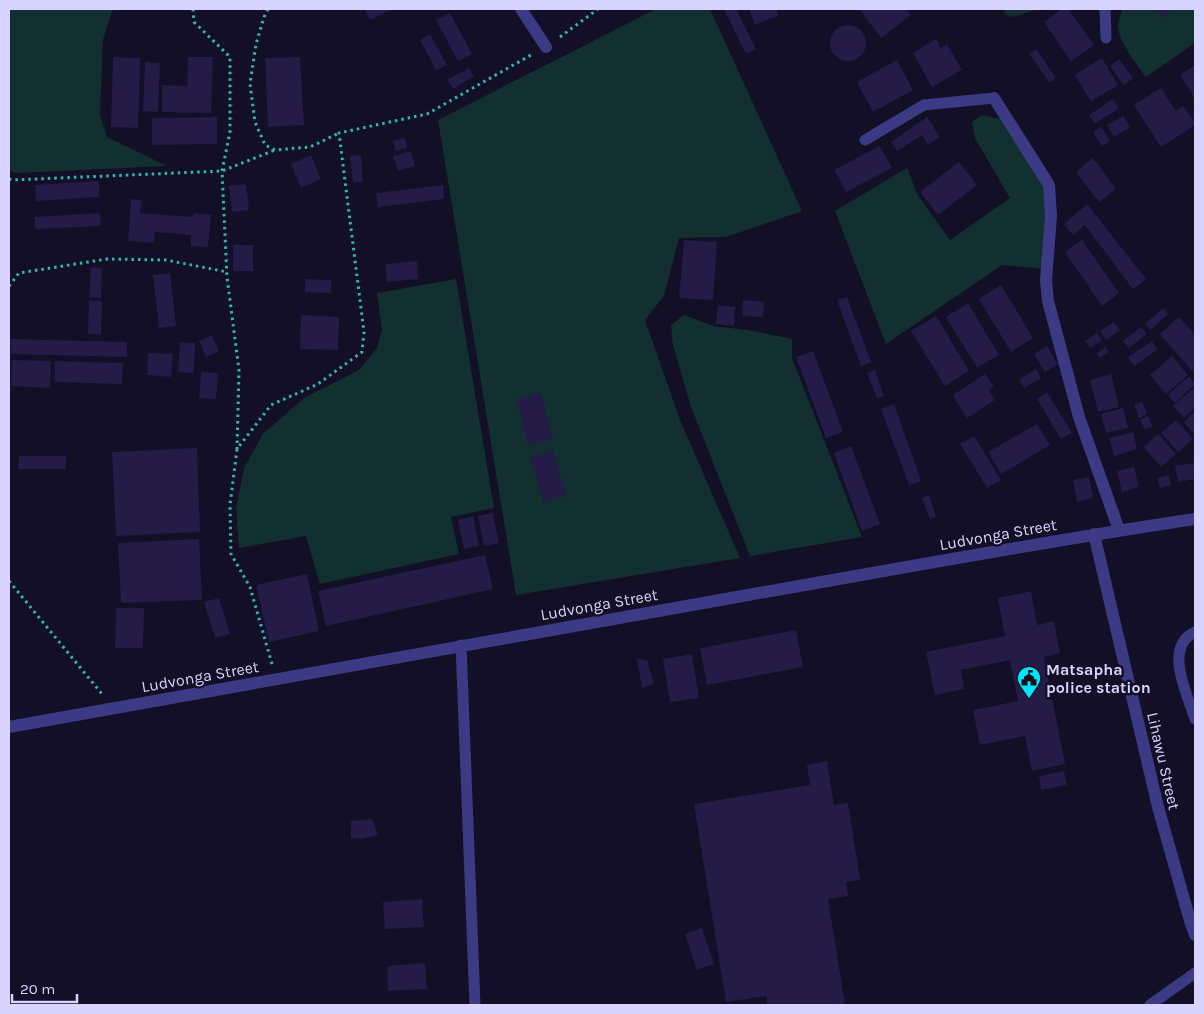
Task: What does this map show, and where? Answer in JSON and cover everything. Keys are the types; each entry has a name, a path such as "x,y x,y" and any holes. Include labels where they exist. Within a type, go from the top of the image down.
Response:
{"street":[{"path":"521,9 546,47"},
{"path":"994,98 1049,185 1052,216 1046,280 1048,301 1080,417 1119,530"},
{"name":"Ludvonga Street","path":"9,727 461,645 1094,534 1195,519"},
{"name":"Lihawu Street","path":"1094,534 1158,807 1195,934"}],"lane":[{"path":"1105,9 1106,38"},
{"path":"865,140 924,105 994,98"},
{"path":"1195,632 1187,636 1180,646 1178,663 1195,719"},
{"path":"461,645 475,1005"},
{"path":"1150,1005 1195,973"}],"path":[{"path":"193,9 194,22 230,57 230,132 222,171 227,272 238,370 237,449 230,505 232,554 250,587 276,679"},
{"path":"268,9 256,44 250,84 255,122 265,145 275,150"},
{"path":"9,179 222,171 275,150 310,147 339,133 427,114 546,47 598,9"},
{"path":"237,449 271,405 318,384 362,352 364,332 339,133"},
{"path":"9,286 19,273 107,258 166,260 227,272"},
{"path":"9,581 113,708"}],"green space":[{"path":"9,9 116,9 112,11 103,40 100,115 107,137 167,166 16,173 9,170"},
{"path":"656,9 710,9 802,211 726,237 679,238 664,296 645,320 680,420 740,558 516,595 438,120"},
{"path":"1004,9 1038,9 1013,17 1005,14"},
{"path":"1122,9 1195,9 1195,43 1146,77 1128,52 1121,37 1118,24"},
{"path":"982,115 999,119 1010,129 1046,189 1044,269 1002,265 886,344 835,211 907,168 917,194 950,240 1010,198 975,138 972,122"},
{"path":"456,279 494,508 451,517 459,554 320,584 306,536 239,548 236,509 244,468 263,434 304,398 359,370 377,348 382,330 377,293"},
{"path":"684,315 713,326 748,330 792,339 792,358 862,537 750,556 691,407 673,345 671,325"}],"building":[{"path":"364,9 393,9 370,20"},
{"path":"724,9 736,9 756,49 746,54"},
{"path":"749,9 776,9 779,15 755,25"},
{"path":"859,9 906,9 911,15 881,38"},
{"path":"1062,9 1068,9 1094,45 1071,61 1044,22"},
{"path":"1157,9 1167,9 1170,13 1163,18"},
{"path":"450,13 472,54 458,61 436,20"},
{"path":"848,25 855,26 861,30 865,36 865,50 861,56 855,60 848,61 841,60 835,56 831,50 830,43 831,36 835,30 841,26"},
{"path":"430,34 447,65 436,70 420,40"},
{"path":"936,39 941,48 947,44 962,70 932,87 913,53"},
{"path":"1036,49 1056,78 1050,83 1029,54"},
{"path":"113,57 140,58 138,128 111,127"},
{"path":"188,57 213,57 211,113 162,112 162,85 187,86"},
{"path":"300,57 304,125 268,127 265,58"},
{"path":"1102,58 1118,85 1091,101 1075,75"},
{"path":"1119,59 1133,78 1124,85 1110,66"},
{"path":"897,60 913,90 873,112 857,82"},
{"path":"145,62 160,63 158,112 143,111"},
{"path":"1195,65 1195,99 1180,75"},
{"path":"469,68 474,76 453,89 447,80"},
{"path":"1161,88 1176,111 1184,106 1195,125 1161,147 1134,105"},
{"path":"1113,99 1119,108 1095,124 1089,115"},
{"path":"1123,116 1130,127 1114,137 1107,125"},
{"path":"217,117 217,144 152,145 152,118"},
{"path":"927,117 940,137 928,145 922,135 897,151 891,142"},
{"path":"1101,127 1110,141 1102,146 1093,132"},
{"path":"405,138 407,148 396,151 393,141"},
{"path":"880,146 892,168 846,192 834,170"},
{"path":"411,151 415,166 398,171 393,156"},
{"path":"311,155 321,179 301,188 291,164"},
{"path":"361,155 363,182 353,183 350,156"},
{"path":"1093,158 1116,189 1099,202 1076,172"},
{"path":"959,162 977,185 938,215 920,192"},
{"path":"99,181 99,197 36,201 35,185"},
{"path":"246,184 249,210 232,212 229,186"},
{"path":"443,185 444,199 378,207 376,193"},
{"path":"131,199 142,200 140,213 193,217 193,213 211,215 208,247 191,246 191,235 155,232 154,243 128,241"},
{"path":"1087,204 1146,279 1133,289 1085,225 1073,235 1064,224"},
{"path":"100,213 101,226 35,229 35,217"},
{"path":"684,240 717,242 713,300 679,298"},
{"path":"1082,240 1119,293 1102,306 1065,252"},
{"path":"233,245 253,245 253,271 233,271"},
{"path":"417,261 418,279 387,282 385,264"},
{"path":"91,267 102,268 101,298 89,297"},
{"path":"170,273 176,326 159,328 153,275"},
{"path":"305,279 331,280 331,293 305,292"},
{"path":"1001,285 1033,338 1011,352 979,299"},
{"path":"847,297 871,362 861,366 837,300"},
{"path":"89,300 102,301 101,334 88,334"},
{"path":"743,300 764,302 763,317 742,316"},
{"path":"968,303 999,355 977,368 946,317"},
{"path":"718,305 735,307 734,326 716,324"},
{"path":"1163,308 1168,314 1150,330 1145,324"},
{"path":"301,315 339,317 338,350 300,349"},
{"path":"936,316 969,371 945,386 911,331"},
{"path":"1179,317 1195,335 1195,374 1160,334"},
{"path":"1114,322 1120,330 1106,340 1100,331"},
{"path":"1141,327 1147,334 1129,348 1123,341"},
{"path":"1097,333 1102,340 1090,348 1085,341"},
{"path":"212,335 219,351 206,357 199,341"},
{"path":"11,339 127,342 127,357 11,354"},
{"path":"1152,341 1157,350 1134,366 1128,357"},
{"path":"180,342 195,343 194,373 178,372"},
{"path":"1047,346 1058,364 1045,372 1034,354"},
{"path":"1105,347 1109,352 1100,358 1097,353"},
{"path":"813,351 843,432 826,438 796,357"},
{"path":"148,353 173,354 171,377 147,375"},
{"path":"1172,356 1188,375 1166,394 1150,375"},
{"path":"12,360 51,361 50,388 11,386"},
{"path":"55,361 123,363 122,384 55,382"},
{"path":"1036,369 1041,378 1024,388 1019,380"},
{"path":"875,370 884,396 877,398 867,373"},
{"path":"201,372 218,373 216,399 199,398"},
{"path":"985,374 994,387 989,390 995,400 967,418 953,395"},
{"path":"1111,374 1119,407 1098,412 1090,380"},
{"path":"1189,376 1195,384 1175,403 1168,395"},
{"path":"1195,387 1195,407 1184,418 1173,406"},
{"path":"1047,392 1072,433 1061,439 1037,399"},
{"path":"541,393 553,439 528,446 516,399"},
{"path":"1142,401 1147,414 1139,418 1134,405"},
{"path":"894,404 921,481 909,485 881,409"},
{"path":"1123,408 1128,428 1106,433 1101,414"},
{"path":"1195,411 1195,435 1184,422"},
{"path":"1148,416 1153,426 1145,430 1140,420"},
{"path":"1176,420 1193,439 1178,452 1161,433"},
{"path":"1037,424 1050,445 1001,474 988,452"},
{"path":"1133,432 1137,449 1114,456 1109,438"},
{"path":"1158,434 1176,454 1161,467 1144,447"},
{"path":"974,436 1001,480 987,488 960,444"},
{"path":"851,446 880,524 862,531 834,453"},
{"path":"197,448 200,532 116,536 112,452"},
{"path":"553,450 566,495 543,502 530,457"},
{"path":"19,456 66,456 66,469 18,469"},
{"path":"1195,463 1195,479 1178,482 1175,466"},
{"path":"1134,467 1139,487 1122,492 1117,471"},
{"path":"1169,475 1171,485 1160,488 1157,478"},
{"path":"1089,477 1093,498 1077,502 1073,480"},
{"path":"929,495 936,517 930,519 922,498"},
{"path":"493,513 499,543 484,546 478,516"},
{"path":"473,516 479,546 464,549 458,520"},
{"path":"199,539 202,600 121,603 118,543"},
{"path":"485,555 493,589 326,626 318,591"},
{"path":"307,574 319,631 269,642 256,585"},
{"path":"1031,591 1037,625 1054,621 1060,653 1044,657 1065,764 1032,771 1025,736 980,745 973,710 1018,701 1010,660 961,670 964,689 935,695 926,652 1005,636 998,598"},
{"path":"219,598 230,634 215,638 204,602"},
{"path":"116,608 144,608 143,648 115,648"},
{"path":"796,630 803,667 707,685 700,648"},
{"path":"692,654 699,698 670,702 663,659"},
{"path":"637,659 647,660 654,684 642,688"},
{"path":"827,761 834,805 848,803 860,880 846,882 848,896 828,899 845,1005 767,1005 766,996 726,1002 694,804 810,785 807,765"},
{"path":"1064,771 1067,785 1041,790 1039,776"},
{"path":"372,819 378,835 362,839 351,838 351,821"},
{"path":"422,899 424,927 385,929 383,902"},
{"path":"702,928 714,964 697,970 685,934"},
{"path":"425,963 427,989 388,991 387,966"}],"place":[{"name":"Matsapha police station","path":"1029,699"}]}
